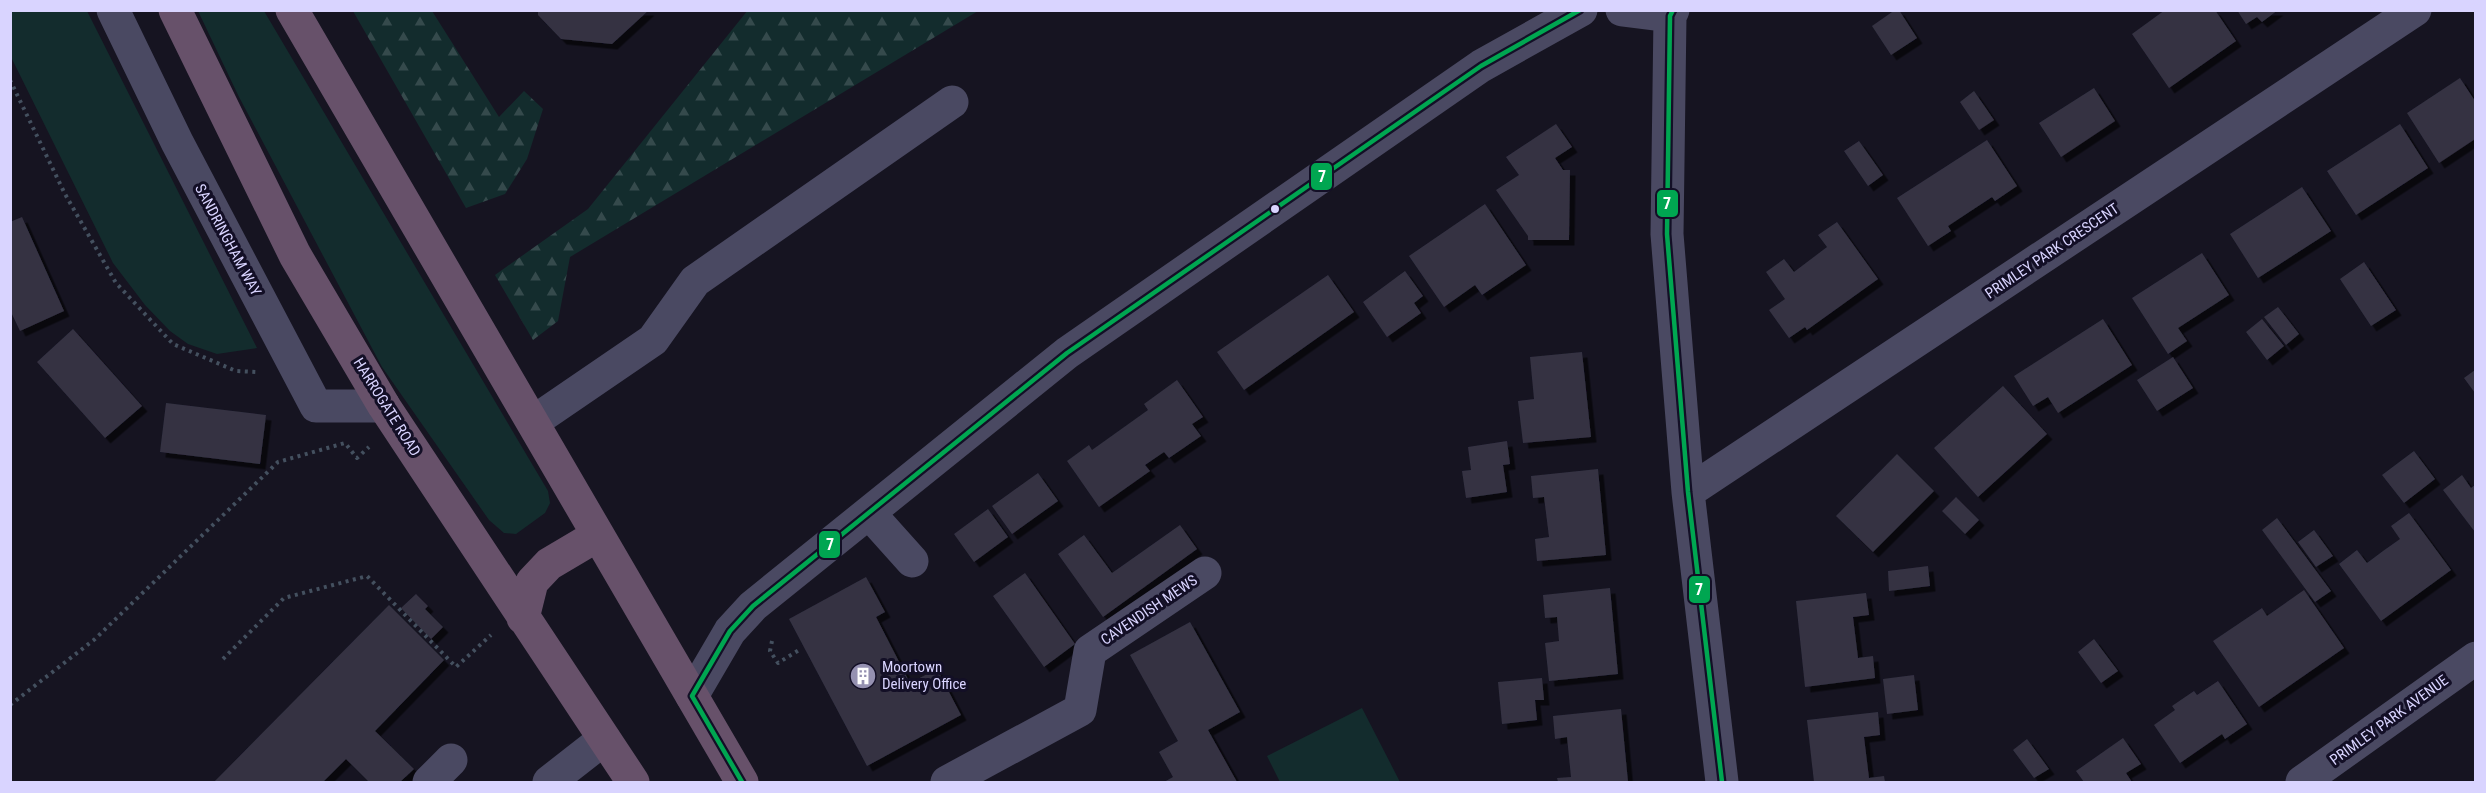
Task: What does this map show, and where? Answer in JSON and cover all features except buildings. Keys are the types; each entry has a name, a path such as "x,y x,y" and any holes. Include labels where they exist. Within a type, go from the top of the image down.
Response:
{"highway":[{"name":"HARROGATE ROAD","path":"175,10 295,255 384,406 633,783"},
{"path":"292,10 742,783"},
{"path":"523,618 532,582 549,564 598,535"},
{"path":"722,748 722,783"}],"street":[{"name":"SANDRINGHAM WAY","path":"112,10 177,142 316,406 384,406"},
{"path":"692,696 730,631 753,606 1067,353 1481,66 1581,10"},
{"path":"1622,10 1672,13 1666,234 1688,492 1722,783"},
{"name":"PRIMLEY PARK CRESCENT","path":"1688,492 2415,10"},
{"path":"533,422 653,340 695,281 952,102"},
{"path":"869,513 912,561"},
{"name":"CAVENDISH MEWS","path":"947,783 1080,710 1090,651 1205,573"},
{"name":"PRIMLEY PARK AVENUE","path":"2302,783 2475,658"},
{"path":"549,783 604,739"}],"path":[{"path":"10,80 65,194 116,283 173,344 236,371 298,374"},
{"path":"10,705 95,639 278,462 345,443 357,458 371,446 367,440"},
{"path":"223,659 284,598 367,576 456,667 480,644"}],"green space":[{"path":"11,10 87,11 257,348 217,354 188,344 170,331 145,305 113,263 11,57"},
{"path":"748,10 978,11 570,257 558,321 533,340 495,275 588,209"},
{"path":"198,11 264,11 548,491 550,503 545,513 516,534 504,533 489,520 382,367 239,97"},
{"path":"353,11 432,11 499,117 524,91 543,109 527,159 505,194 466,208"},
{"path":"1362,708 1400,782 1280,782 1267,756"}],"transit line":[{"name":"7","path":"742,782 692,696 730,631 753,606 1067,353 1481,66 1580,10"},
{"name":"7","path":"1673,10 1670,16 1667,234 1688,492 1722,782"}],"place":[{"name":"Moortown Delivery Office","path":"863,676"}]}
